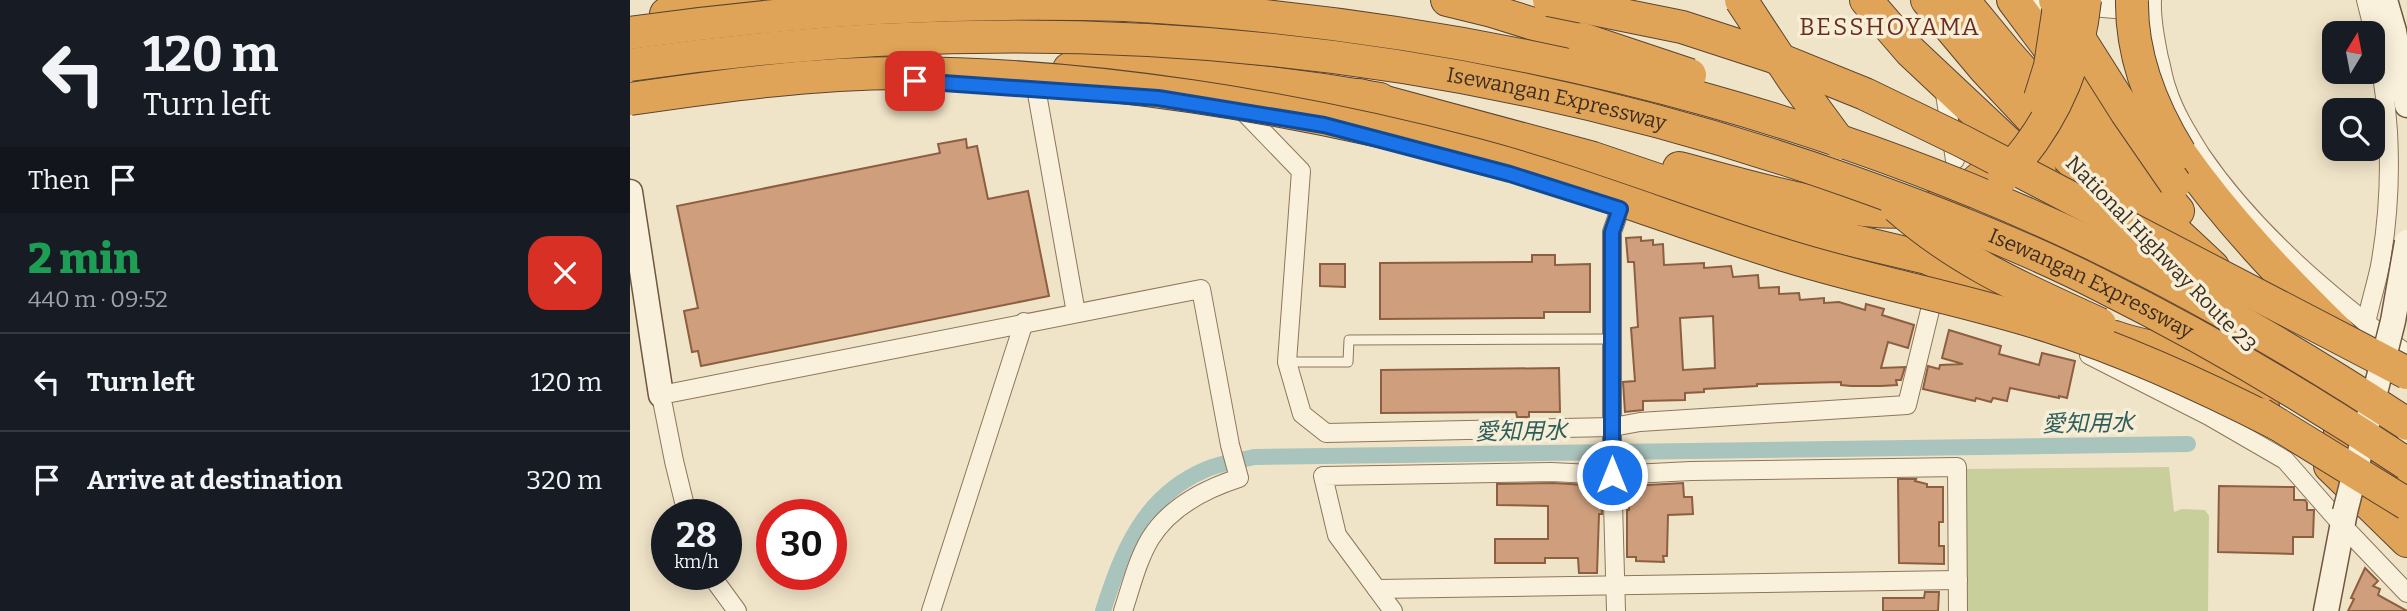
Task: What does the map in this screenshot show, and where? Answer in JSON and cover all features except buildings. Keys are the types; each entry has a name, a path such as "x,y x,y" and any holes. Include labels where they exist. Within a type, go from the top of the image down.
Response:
{"highway":[{"path":"630,19 707,4 745,0"},
{"path":"630,75 795,39 901,0"},
{"path":"1447,0 1571,36 1861,136 1936,165 2029,215"},
{"path":"1549,0 1632,15 1703,33 1771,56 1865,94 1974,147 2407,373"},
{"path":"1741,0 1793,79 1864,174 1918,226 1972,263 1998,277 2153,349 2194,371 2407,504"},
{"path":"1866,0 1910,51 2048,179 2203,302"},
{"name":"National Highway Route 23","path":"1927,0 1984,68 2203,302 2407,496"},
{"name":"National Highway Route 23","path":"1963,0 2119,179 2280,333 2407,463"},
{"path":"1998,172 2036,108 2050,66 2058,0"},
{"path":"2058,0 2150,149 2201,216 2250,265 2368,361 2407,387"},
{"path":"630,99 753,83 901,73 1014,69 1167,73 1359,95 1471,117 1829,204 1887,212 1913,211 1961,200 1981,191 2035,139 2059,100 2074,60 2085,0"},
{"path":"2014,1 2107,126 2280,333"},
{"name":"Isewangan Expressway","path":"630,33 820,11 1024,3 1134,5 1334,23 1441,40 1649,84 1802,128 1944,180 2029,215 2236,318 2407,424"},
{"path":"2145,4 2132,27 2143,76 2165,128 2180,153 2220,206 2261,253 2368,361"},
{"name":"Isewangan Expressway","path":"630,65 816,43 1051,35 1146,38 1275,49 1389,64 1602,106 1706,134 1807,166 1916,205 2014,245 2096,283 2253,367 2407,463"},
{"path":"901,73 1057,81 1169,94 1343,124 1481,156 1583,187 1790,257 2050,326 2180,376 2279,425"},
{"path":"1359,95 1593,158 1800,228 1927,258 2015,298 2132,344 2185,356 2243,391 2284,423 2407,541"}],"street":[{"path":"2366,0 2377,41 2389,149 2387,213 2380,265 2366,323"},
{"path":"2385,0 2394,31 2407,105"},
{"path":"2014,1 2145,4 2167,91 2187,132 2220,182 2269,237 2320,284 2407,354"},
{"path":"795,39 856,70 891,80 1158,98 1324,125 1536,181 1620,209 1720,248 2064,343 2124,371 2285,460 2404,583"},
{"path":"1944,84 1955,160"},
{"path":"1035,88 1076,313"},
{"path":"1245,113 1301,171 1287,362 1302,414 1326,433 1613,427 1640,422 1908,405 1932,305"},
{"path":"630,192 661,394 683,499"},
{"path":"1616,611 1612,471 1612,232 1620,209"},
{"path":"2326,611 2344,519 2393,321 2407,241"},
{"path":"661,394 1201,289 1230,445 1239,478 1209,488 1184,505 1151,538 1138,566 1123,611"},
{"path":"931,611 1024,322"},
{"path":"2407,361 2402,382 2407,393"},
{"path":"1393,611 1337,536 1323,476 1956,467 1958,611"},
{"path":"1377,589 1958,580"},
{"path":"722,590 737,611"}],"lane":[{"path":"1287,362 1348,362 1349,340 1613,339"}],"green space":[{"path":"2169,467 2174,512 2182,509 2205,510 2209,516 2208,611 1966,611 1964,469"}],"waterway":[{"name":"愛知用水","path":"1103,611 1118,567 1138,527 1151,510 1185,480 1207,469 1254,457 2188,444"}],"district":[{"name":"BESSHOYAMA","path":"1890,27"}],"route":[{"path":"915,81 1158,98 1324,125 1536,181 1620,209 1612,232 1612,475"}]}
